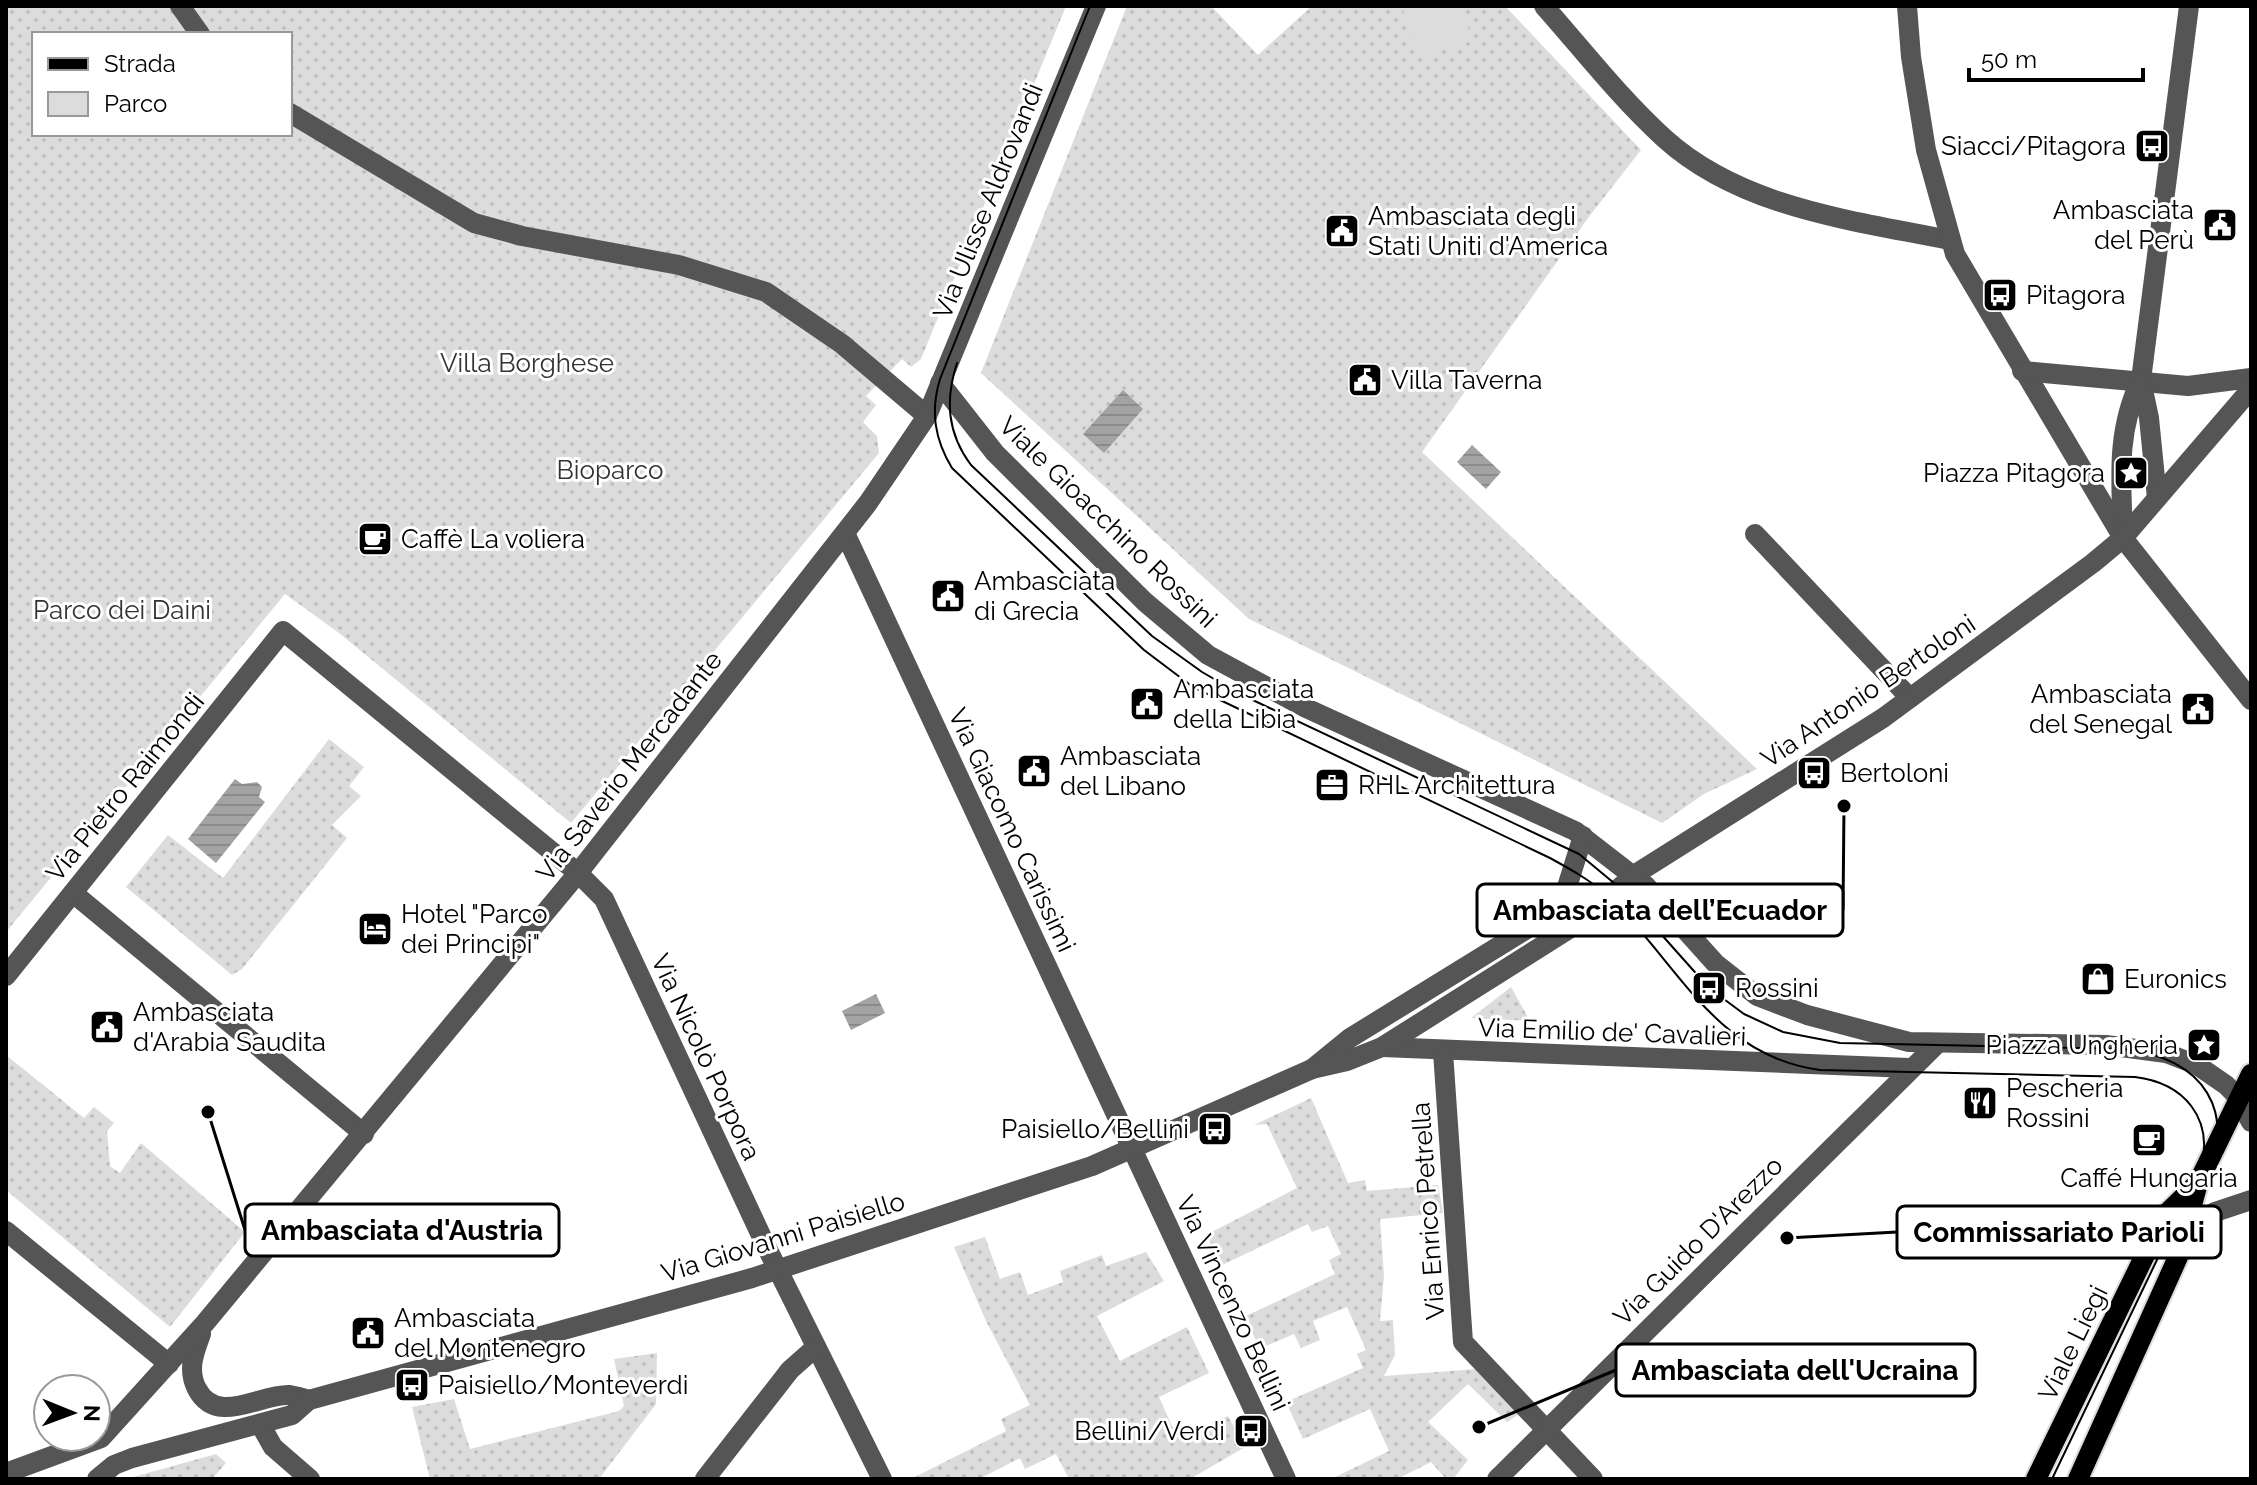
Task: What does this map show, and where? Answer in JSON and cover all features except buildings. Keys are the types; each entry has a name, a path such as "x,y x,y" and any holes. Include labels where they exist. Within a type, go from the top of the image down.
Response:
{"main road":[{"path":"2078,1479 2174,1266 2198,1183 2244,1095 2251,1074"},
{"name":"Viale Liegi","path":"2036,1479 2164,1216 2198,1183"}],"street":[{"path":"180,6 199,32"},
{"name":"Via Ulisse Aldrovandi","path":"927,416 1096,6"},
{"path":"1544,6 1664,138 1726,180 1801,209 1949,240"},
{"path":"1907,6 1917,100 1932,177 1949,240 2022,371 2123,538 2251,700"},
{"path":"2157,498 2149,418 2141,380 2189,6"},
{"path":"292,114 474,223 522,236 679,265 766,292 842,344 927,416"},
{"path":"2022,371 2188,386 2251,378"},
{"path":"2123,538 2121,448 2128,405 2141,380"},
{"name":"Viale Gioacchino Rossini","path":"940,383 995,453 1145,602 1208,655 1306,708 1553,818 1583,836 1634,875 1715,963 1757,996 1807,1015 1909,1042 2106,1045 2154,1050 2197,1065 2244,1095"},
{"path":"2123,538 2251,389"},
{"name":"Via Saverio Mercadante","path":"6,1473 101,1438 205,1323 578,873 845,533 927,416"},
{"name":"Via Giacomo Carissimi","path":"845,533 1133,1149"},
{"path":"1755,534 1910,698"},
{"name":"Via Antonio Bertoloni","path":"1634,875 1910,698 2123,538"},
{"name":"Via Nicolò Porpora","path":"283,631 578,873 604,899 777,1269 882,1479"},
{"name":"Via Pietro Raimondi","path":"6,976 283,631"},
{"name":"Via Giovanni Paisiello","path":"1312,1069 1350,1038 1543,919 1567,887 1583,836"},
{"name":"Via Giovanni Paisiello","path":"97,1479 114,1465 132,1458 292,1415 309,1400 777,1269 1092,1166 1312,1069 1347,1061 1382,1047 1580,922 1634,875"},
{"path":"73,893 364,1134"},
{"name":"Via Guido D'Arezzo","path":"1497,1479 1909,1068 1938,1043"},
{"name":"Via Emilio de' Cavalieri","path":"1382,1047 1443,1052 1909,1068"},
{"name":"Via Enrico Petrella","path":"1443,1052 1463,1342 1593,1479"},
{"path":"2244,1095 2251,1122"},
{"name":"Via Vincenzo Bellini","path":"1133,1149 1286,1479"},
{"path":"2187,1228 2215,1212 2251,1200"},
{"path":"6,1231 169,1364"},
{"path":"205,1323 193,1355 191,1372 206,1401 226,1407 288,1395 309,1400"},
{"path":"705,1479 790,1370 816,1347"},
{"path":"260,1424 273,1447 310,1479"}],"green space":[{"name":"Bioparco","path":"6,6 1066,6 921,359 911,367 902,359 866,396 876,405 863,422 877,436 879,453 571,823 339,633 285,594 6,932"},
{"path":"1127,6 1211,6 1258,55 1312,6 1505,6 1641,150 1588,218 1422,452 1757,769 1704,794 1662,823 1249,619 981,373"},
{"path":"1402,6 1462,6 1472,41 1417,58"},
{"path":"329,739 364,767 349,786 361,796 332,825 347,838 242,969 232,975 126,887 168,835 223,878"},
{"path":"1511,987 1530,1021 1471,1018"},
{"path":"6,1055 84,1118 94,1107 114,1123 107,1131 110,1166 120,1173 141,1143 245,1232 170,1327 6,1190"},
{"path":"1311,1098 1348,1183 1365,1180 1367,1191 1438,1185 1443,1213 1380,1219 1384,1276 1380,1321 1393,1320 1395,1355 1384,1376 1477,1369 1519,1414 1507,1422 1468,1384 1428,1422 1468,1460 1453,1479 1446,1479 1431,1462 1397,1479 1331,1479 1389,1451 1370,1409 1303,1439 1286,1402 1363,1368 1357,1354 1366,1350 1347,1307 1313,1321 1320,1340 1301,1348 1294,1334 1259,1349 1246,1316 1335,1274 1329,1260 1341,1254 1328,1226 1312,1232 1308,1224 1222,1265 1206,1235 1297,1188 1267,1124 1254,1125"},
{"path":"985,1237 1000,1279 1020,1272 1028,1295 1063,1282 1060,1271 1102,1255 1106,1266 1146,1252 1164,1281 1097,1316 1120,1361 1187,1327 1209,1373 1159,1397 1177,1437 1228,1416 1245,1447 1190,1479 1069,1479 1056,1454 1025,1469 1020,1458 979,1479 911,1479 1006,1431 1001,1419 1030,1405 986,1321 954,1247"},
{"path":"657,1353 656,1404 599,1479 430,1479 412,1407 454,1399 470,1449 619,1411 624,1406 614,1359"},
{"path":"216,1454 226,1463 212,1479 126,1479"}],"shaded area":[{"path":"1123,390 1143,409 1104,453 1083,434"},
{"path":"1472,445 1501,472 1486,489 1457,462"},
{"path":"235,779 242,784 257,782 262,787 259,797 265,802 216,863 188,839"},
{"path":"876,994 885,1013 851,1030 842,1011"}],"tram line":[{"path":"1090,6 940,379 935,403 936,425 952,468 1144,650 1193,687 1550,858 1594,884 1632,921 1700,1002 1724,1026 1752,1046 1783,1061 1820,1070 2135,1077 2168,1087 2181,1095 2199,1119 2204,1150 2201,1168 2052,1479"},
{"path":"957,363 951,390 950,416 957,441 971,465 1152,636 1202,672 1240,694 1579,854 1620,888 1709,988 1744,1014 1783,1032 1840,1043 2123,1049 2151,1054 2175,1063 2194,1076 2207,1093 2215,1112 2218,1135 2215,1160 2205,1187"}],"place":[{"name":"Siacci/Pitagora","path":"2152,146"},
{"name":"Ambasciata del Perù","path":"2220,225"},
{"name":"Ambasciata degli Stati Uniti d'America","path":"1342,231"},
{"name":"Pitagora","path":"2000,295"},
{"name":"Villa Taverna","path":"1365,380"},
{"name":"Piazza Pitagora","path":"2131,473"},
{"name":"Caffè La voliera","path":"375,539"},
{"name":"Ambasciata di Grecia","path":"948,596"},
{"name":"Ambasciata della Libia","path":"1147,704"},
{"name":"Ambasciata del Senegal","path":"2198,709"},
{"name":"Ambasciata del Libano","path":"1034,771"},
{"name":"Bertoloni","path":"1814,773"},
{"name":"RHL Architettura","path":"1332,785"},
{"name":"Ambasciata dell’Ecuador","path":"1844,806"},
{"name":"Hotel \"Parco dei Principi\"","path":"375,929"},
{"name":"Euronics","path":"2098,979"},
{"name":"Rossini","path":"1709,988"},
{"name":"Ambasciata d'Arabia Saudita","path":"107,1027"},
{"name":"Piazza Ungheria","path":"2204,1045"},
{"name":"Pescheria Rossini","path":"1980,1103"},
{"name":"Ambasciata d'Austria","path":"208,1112"},
{"name":"Paisiello/Bellini","path":"1215,1129"},
{"name":"Caffé Hungaria","path":"2149,1140"},
{"name":"Commissariato Parioli","path":"1787,1238"},
{"name":"Ambasciata del Montenegro","path":"368,1333"},
{"name":"Paisiello/Monteverdi","path":"412,1385"},
{"name":"Ambasciata dell'Ucraina","path":"1479,1427"},
{"name":"Bellini/Verdi","path":"1251,1431"}],"park label":[{"name":"Villa Borghese","path":"527,363"},
{"name":"Parco dei Daini","path":"122,610"}]}
